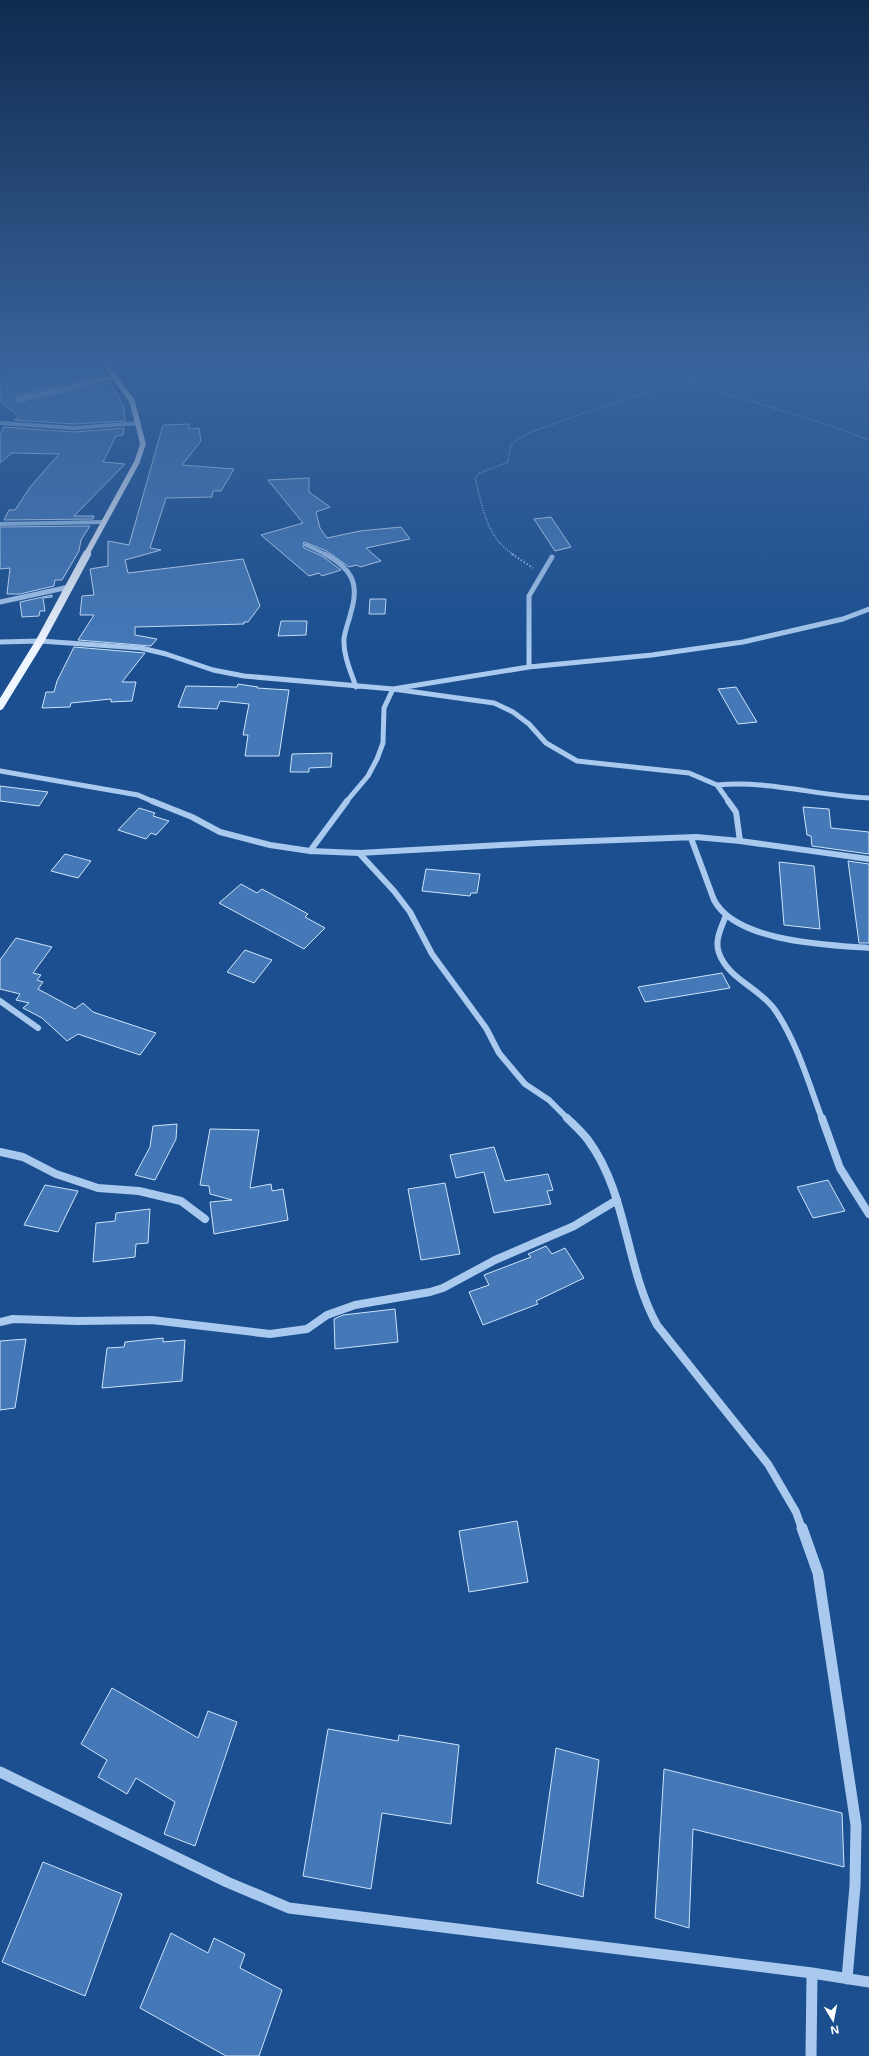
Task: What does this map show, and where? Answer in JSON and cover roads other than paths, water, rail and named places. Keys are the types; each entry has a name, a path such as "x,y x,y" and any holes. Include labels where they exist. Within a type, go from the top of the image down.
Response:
{"main road":[{"path":"0,706 40,640 138,460"}],"street":[{"path":"0,524 105,522"},
{"path":"306,545 348,568 352,576 354,584 354,601 344,639 356,687"},
{"path":"529,667 529,596 552,557"},
{"path":"0,602 69,587"},
{"path":"393,689 426,685 465,676 529,667 652,655 742,642 843,618 869,609"},
{"path":"0,642 40,640 141,648 166,654 213,670 244,676 334,683 356,687 393,689 494,703 513,712 529,724 546,743 577,761 664,769 689,773 717,784 745,781 820,794 869,798"},
{"path":"310,851 351,795 368,776 377,759 383,743 384,708 393,689"},
{"path":"0,771 138,795 192,817 220,832 270,845 310,851 359,853 538,843 691,838 740,841 869,859"},
{"path":"717,784 736,812 740,841"},
{"path":"691,838 718,906 735,922 760,931 813,943 869,948"},
{"path":"359,853 394,891 410,912 432,954 486,1028 499,1053 525,1084 549,1100 588,1140 605,1172 617,1200 646,1305 657,1325 768,1464 796,1512 818,1573 834,1670 856,1826 855,1886 848,1979"},
{"path":"726,915 716,943 718,954 726,966 743,982 766,998 776,1011 800,1059 840,1168 869,1214"},
{"path":"0,1001 38,1028"},
{"path":"0,1152 23,1157 56,1174 98,1188 139,1191 181,1201 205,1219"},
{"path":"0,1322 13,1319 77,1322 152,1320 270,1334 307,1329 327,1315 355,1305 423,1294 443,1288 496,1260 574,1226 617,1200"},
{"path":"0,1772 227,1882 289,1908 812,1973 869,1982"},
{"path":"811,2056 812,1973"}]}
